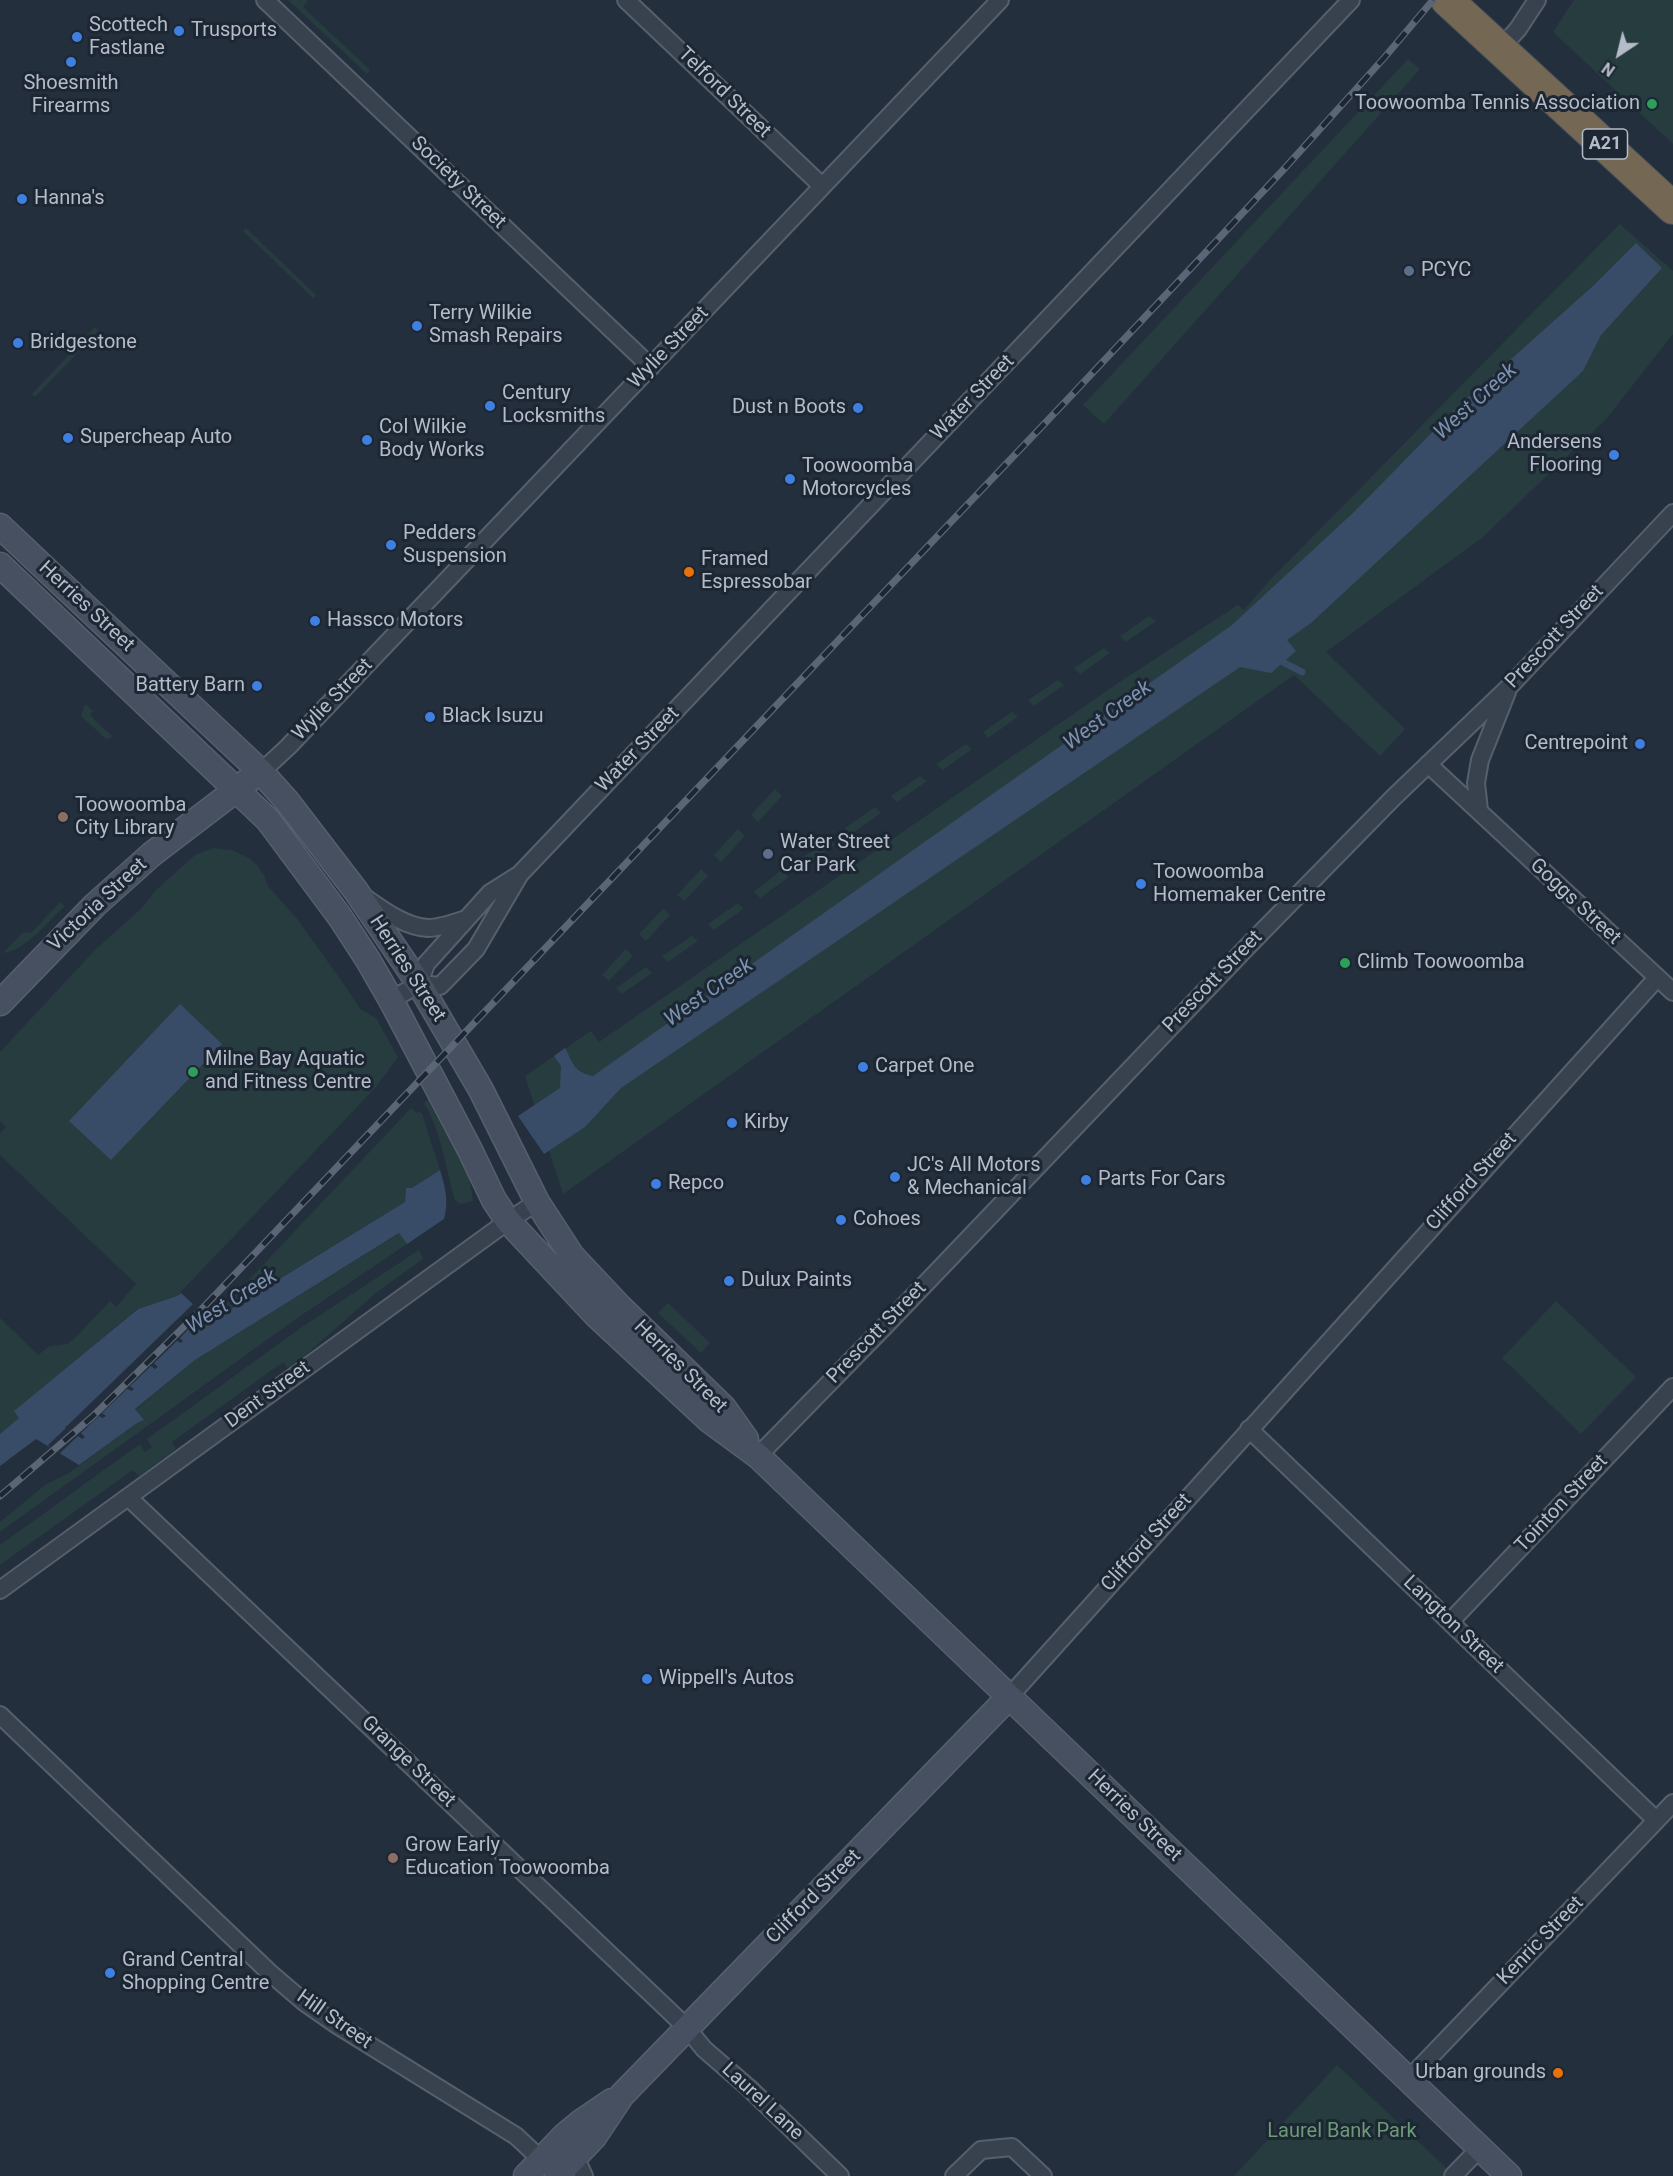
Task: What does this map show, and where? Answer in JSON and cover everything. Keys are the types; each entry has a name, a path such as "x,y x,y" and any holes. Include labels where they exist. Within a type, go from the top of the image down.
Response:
{"highway":[{"name":"A21","path":"1447,0 1673,208"}],"main road":[{"name":"Herries Street","path":"0,526 261,772 287,801 356,891 419,984 481,1090 537,1202 572,1256 620,1307 724,1408 758,1456"},
{"name":"Herries Street","path":"0,566 268,820 363,952 391,1000 494,1200 508,1221 596,1315 709,1420 758,1456 1509,2176"},
{"name":"Victoria Street","path":"0,1003 94,904 152,854 261,772"},
{"name":"Clifford Street","path":"546,2172 579,2167 594,2137 622,2095 1009,1697"},
{"name":"Clifford Street","path":"546,2172 581,2122 622,2095"}],"street":[{"name":"Society Street","path":"265,0 651,367"},
{"name":"Telford Street","path":"626,0 822,186"},
{"name":"Wylie Street","path":"261,772 288,747 1000,0"},
{"name":"Water Street","path":"391,1000 419,984 440,987 476,949 520,874 1351,0"},
{"path":"1499,50 1518,29 1537,0"},
{"name":"Prescott Street","path":"758,1456 886,1326 1257,936 1428,764 1510,686 1673,513"},
{"path":"1479,810 1476,783 1480,760 1510,686"},
{"name":"Goggs Street","path":"1428,764 1673,992"},
{"name":"Water Street","path":"419,984 426,964 466,919 490,893 520,874"},
{"path":"356,891 382,910 416,927 429,928 466,919"},
{"name":"Clifford Street","path":"1009,1697 1658,978"},
{"name":"Dent Street","path":"0,1590 537,1202"},
{"name":"Tointon Street","path":"1450,1622 1673,1387"},
{"name":"Langton Street","path":"1249,1430 1656,1820"},
{"name":"Grange Street","path":"128,1497 686,2027"},
{"name":"Hill Street","path":"0,1715 269,1972 304,2002 516,2136 546,2172"},
{"name":"Kenric Street","path":"1409,2079 1673,1803"},
{"name":"Laurel Lane","path":"686,2027 704,2049 749,2088 840,2176"},
{"path":"954,2176 981,2150 1012,2147 1043,2176"},
{"path":"1453,2176 1480,2148"}],"green space":[{"path":"288,0 308,0 303,7 370,70 367,74"},
{"name":"Toowoomba Tennis Association","path":"1574,0 1673,0 1673,144 1553,32"},
{"path":"1408,59 1420,69 1104,424 1083,405"},
{"path":"1620,224 1673,271 1673,334 1607,418 1483,537 1326,652 1405,729 1380,756 1294,675 563,1194 525,1076 591,1031 599,1042 1121,681 1238,605 1244,610 1269,581"},
{"path":"246,228 316,295 313,298 243,231"},
{"path":"95,327 99,331 35,397 32,394"},
{"path":"1149,616 1156,621 1126,642 1120,636"},
{"path":"1104,648 1110,653 1080,674 1074,668"},
{"path":"1058,680 1064,685 1034,706 1028,700"},
{"path":"85,704 93,711 90,715 113,737 106,739 81,716"},
{"path":"1012,712 1018,717 988,738 983,732"},
{"path":"966,744 972,749 943,770 936,764"},
{"path":"920,776 927,781 897,802 891,796"},
{"path":"775,789 782,796 758,822 751,815"},
{"path":"875,807 881,813 851,834 845,828"},
{"path":"738,829 745,836 721,862 714,855"},
{"path":"829,840 835,845 805,866 799,860"},
{"name":"Milne Bay Aquatic and Fitness Centre","path":"213,848 232,850 249,858 257,865 268,886 298,920 360,1009 376,1018 398,1057 376,1087 177,1296 137,1309 15,1411 20,1418 0,1434 0,1318 38,1355 50,1346 67,1344 110,1301 116,1307 136,1284 0,1155 0,1133 6,1127 0,1121 0,1052 95,950 142,908 157,889 195,855"},
{"path":"701,869 708,876 684,901 677,895"},
{"path":"781,870 789,877 760,898 754,892"},
{"path":"60,902 65,906 38,933 23,945 4,952 22,933 32,932"},
{"path":"738,903 743,909 714,930 708,924"},
{"path":"663,909 670,915 646,941 639,934"},
{"path":"692,936 698,941 668,962 662,956"},
{"path":"626,949 633,956 609,981 602,975"},
{"path":"646,967 652,973 622,994 616,988"},
{"path":"428,1100 469,1177 473,1201 460,1204 455,1200 435,1125 424,1103"},
{"path":"411,1108 422,1114 440,1170 412,1188 406,1188 405,1202 210,1321"},
{"path":"400,1233 407,1244 296,1319 0,1532 0,1522 45,1485 69,1473 143,1420 135,1410 195,1360"},
{"path":"419,1250 423,1259 377,1292 301,1359 288,1368 283,1362 172,1442 176,1449 139,1476 133,1470 0,1565 0,1545 140,1444 145,1452 152,1447 147,1439 302,1327"},
{"path":"1556,1301 1636,1377 1581,1434 1502,1358"},
{"path":"668,1303 710,1343 701,1353 658,1313"},
{"name":"Laurel Bank Park","path":"1337,2065 1455,2176 1234,2176"}],"water":[{"name":"West Creek","path":"1636,243 1662,268 1601,335 1583,371 1311,623 1287,640 1296,651 1271,673 1240,667 621,1088 585,1127 544,1154 518,1116 560,1088 561,1066 554,1056 565,1048 578,1070 593,1076 1232,625 1354,512 1453,411 1593,286"},
{"path":"180,1004 222,1044 111,1160 69,1121"},
{"path":"440,1170 446,1200 444,1219 407,1244 399,1233 195,1360 135,1409 144,1420 79,1465 36,1439 0,1466 0,1434 19,1418 14,1411 138,1309 181,1293 211,1321 405,1202 406,1188 412,1188"}],"pier":[{"path":"193,1304 208,1318 205,1322 201,1324 196,1321 180,1338 183,1341 181,1343 177,1341 154,1363 158,1367 155,1369 151,1366 130,1386 134,1389 132,1391 127,1389 102,1413 106,1416 103,1418 99,1416 81,1433 85,1437 82,1439 78,1436 58,1455 48,1445"}],"waterway":[{"path":"1277,659 1302,672"}],"railway":[{"path":"0,1496 92,1417 200,1311 1067,400 1284,169 1433,0"}],"place":[{"name":"Trusports","path":"179,31"},
{"name":"Scottech Fastlane","path":"77,37"},
{"name":"Shoesmith Firearms","path":"71,62"},
{"name":"Toowoomba Tennis Association","path":"1652,104"},
{"name":"Hanna's","path":"22,199"},
{"name":"PCYC","path":"1409,271"},
{"name":"Terry Wilkie Smash Repairs","path":"417,326"},
{"name":"Bridgestone","path":"18,343"},
{"name":"Century Locksmiths","path":"490,406"},
{"name":"Dust n Boots","path":"858,408"},
{"name":"Supercheap Auto","path":"68,438"},
{"name":"Col Wilkie Body Works","path":"367,440"},
{"name":"Andersens Flooring","path":"1614,455"},
{"name":"Toowoomba Motorcycles","path":"790,479"},
{"name":"Pedders Suspension","path":"391,545"},
{"name":"Framed Espressobar","path":"689,572"},
{"name":"Hassco Motors","path":"315,621"},
{"name":"Battery Barn","path":"257,686"},
{"name":"Black Isuzu","path":"430,717"},
{"name":"Centrepoint","path":"1640,744"},
{"name":"Toowoomba City Library","path":"63,817"},
{"name":"Water Street Car Park","path":"768,854"},
{"name":"Toowoomba Homemaker Centre","path":"1141,884"},
{"name":"Climb Toowoomba","path":"1345,963"},
{"name":"Carpet One","path":"863,1067"},
{"name":"Milne Bay Aquatic and Fitness Centre","path":"193,1072"},
{"name":"Kirby","path":"732,1123"},
{"name":"JC's All Motors & Mechanical","path":"895,1177"},
{"name":"Parts For Cars","path":"1086,1180"},
{"name":"Repco","path":"656,1184"},
{"name":"Cohoes","path":"841,1220"},
{"name":"Dulux Paints","path":"729,1281"},
{"name":"Wippell's Autos","path":"647,1679"},
{"name":"Grow Early Education Toowoomba","path":"393,1858"},
{"name":"Grand Central Shopping Centre","path":"110,1973"},
{"name":"Urban grounds","path":"1558,2073"}]}
